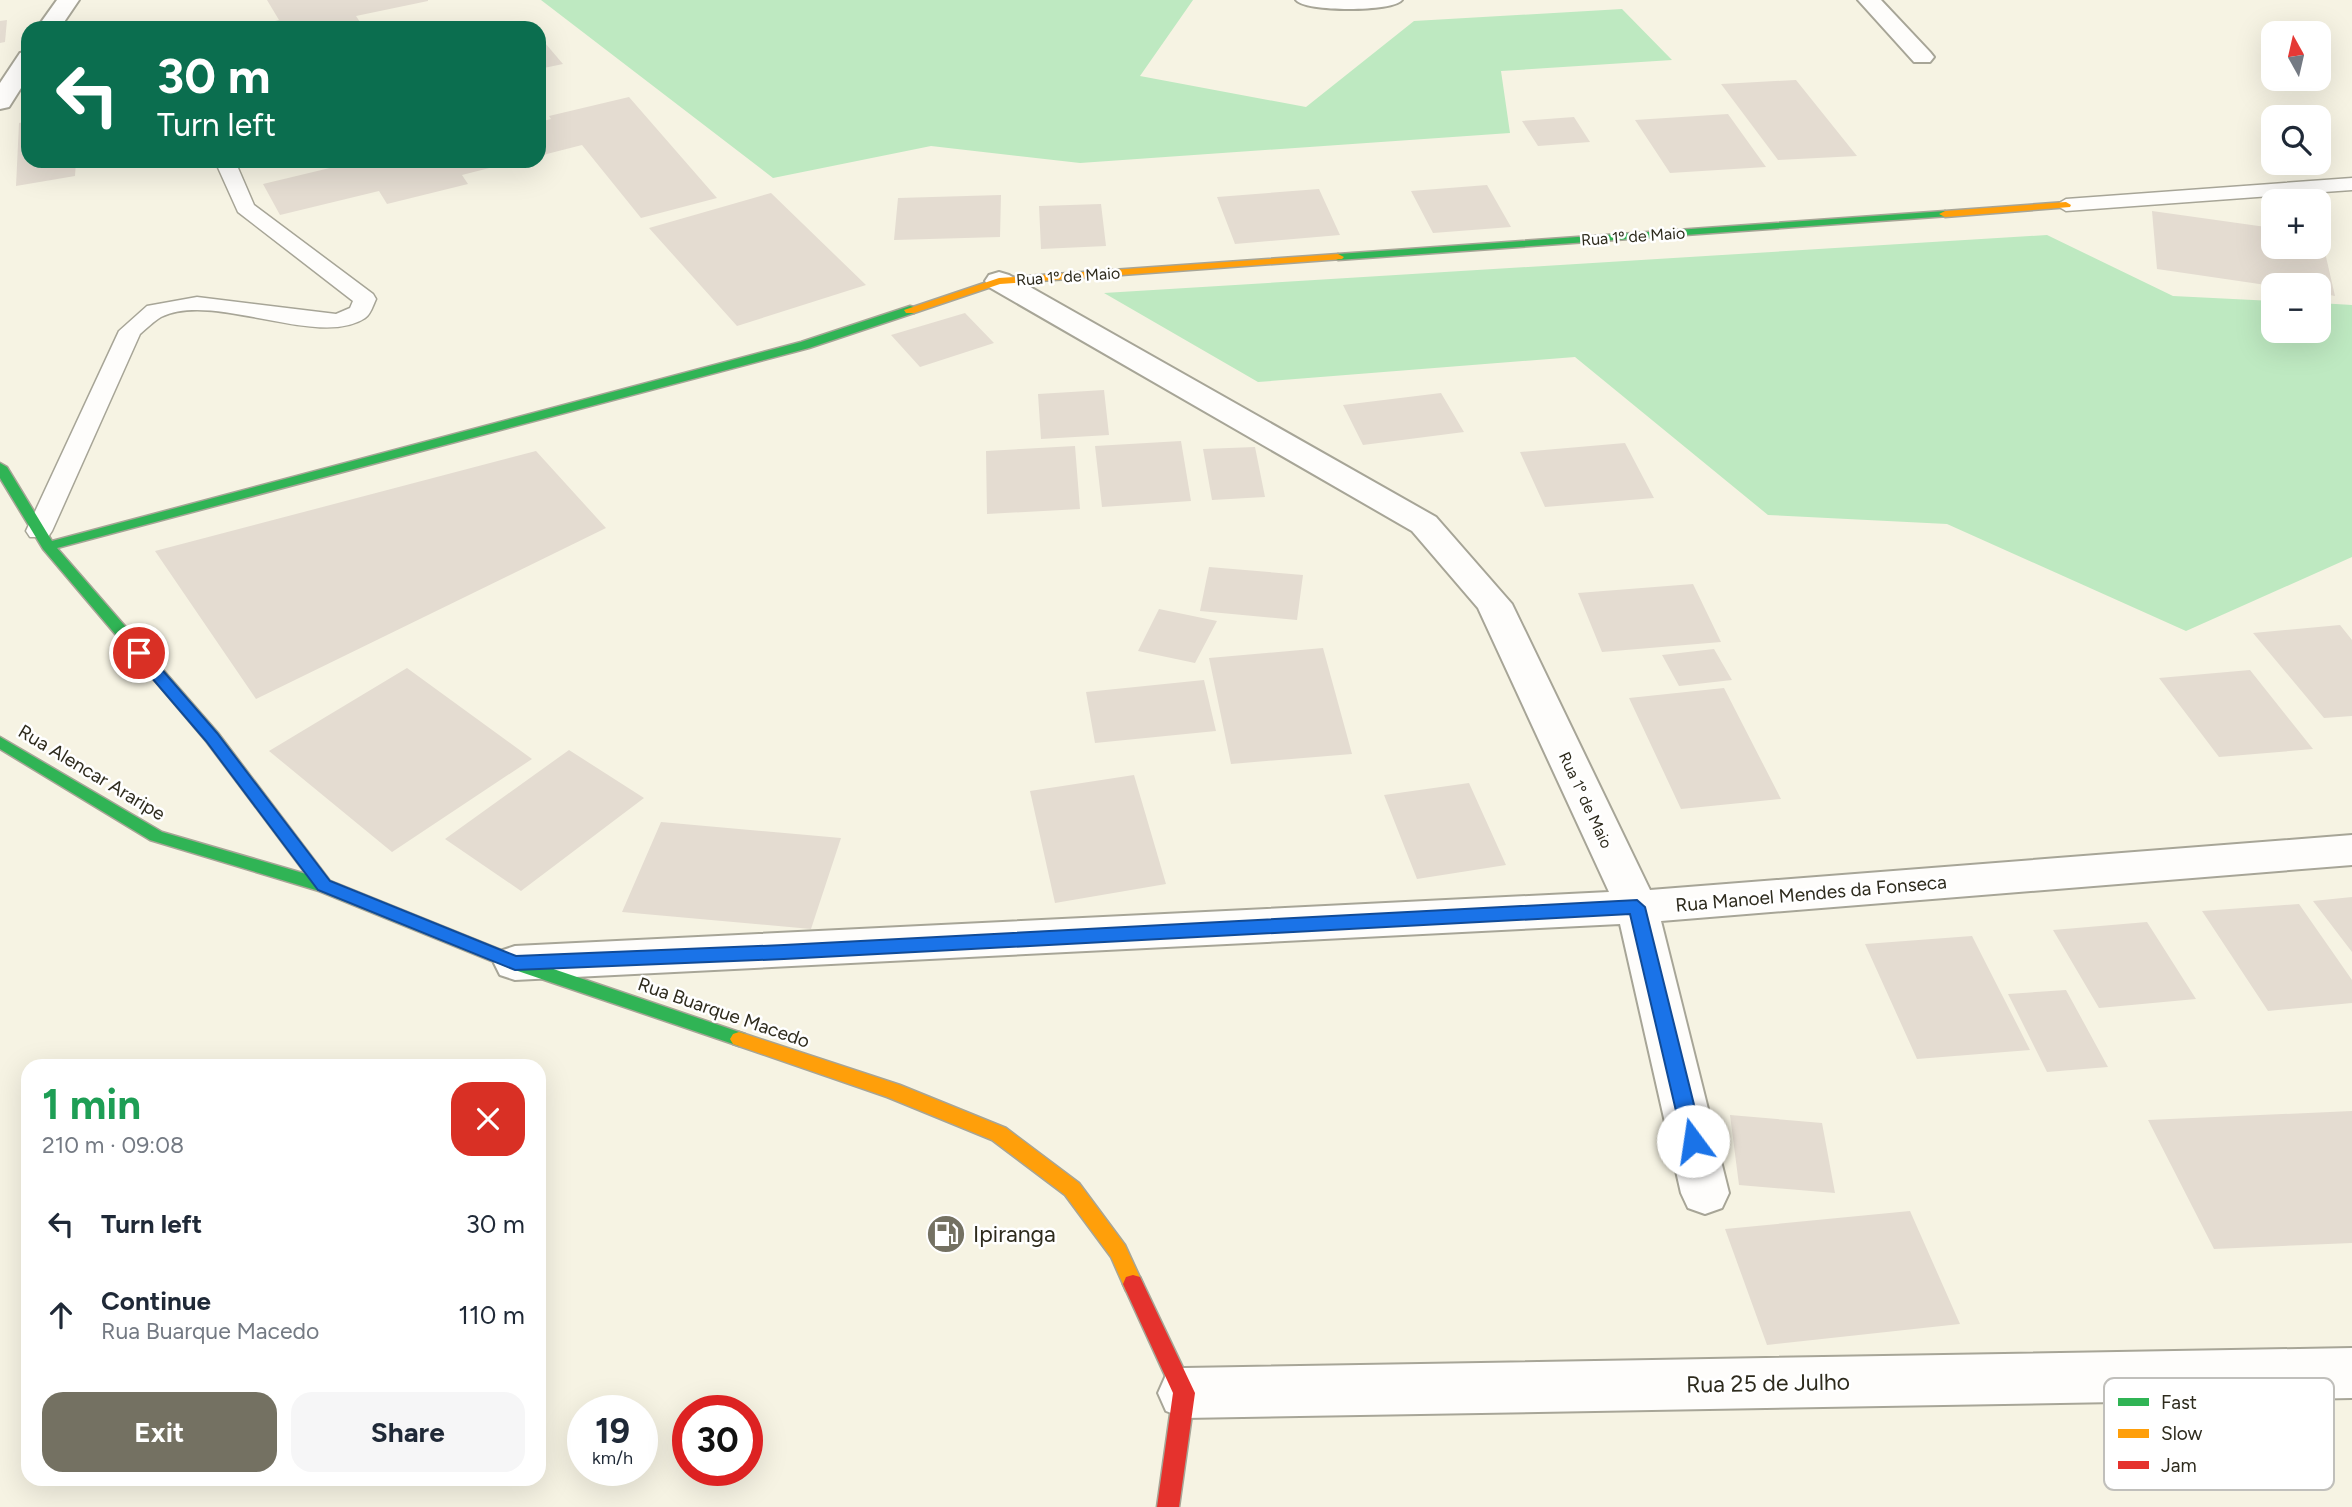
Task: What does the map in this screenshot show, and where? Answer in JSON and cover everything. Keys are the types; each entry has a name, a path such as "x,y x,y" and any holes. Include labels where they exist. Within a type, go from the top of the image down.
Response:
{"street":[{"path":"53,21 68,0"},
{"path":"1307,0 1391,0"},
{"path":"1869,0 1922,57"},
{"path":"0,102 21,69"},
{"name":"Rua 1º de Maio","path":"999,281 2066,205"},
{"path":"43,539 805,345 999,281"},
{"name":"Rua 1º de Maio","path":"999,281 1424,524 1494,604 1637,907 1705,1193"},
{"path":"0,467 43,539 212,737 324,886"},
{"name":"Rua Alencar Araripe","path":"0,742 156,836 324,886"},
{"name":"Rua Manoel Mendes da Fonseca","path":"515,963 784,952 1637,907 2352,850"},
{"name":"Rua Buarque Macedo","path":"324,886 515,963 893,1091 999,1134 1072,1189 1118,1251 1184,1393"},
{"name":"Rua 25 de Julho","path":"1184,1393 2352,1373"},
{"path":"1168,1507 1184,1393"}],"lane":[{"path":"43,539 130,331 155,311 197,304 339,321 359,312 366,299 245,208 228,168"},
{"path":"2066,205 2352,184"}],"green space":[{"path":"541,0 1193,0 1140,76 1306,107 1414,21 1622,9 1672,60 1501,71 1510,133 1080,163 931,146 773,178"},
{"path":"2047,235 2173,296 2261,300 2261,343 2331,343 2331,304 2352,305 2352,557 2186,631 1947,524 1768,515 1575,357 1258,382 1104,293"}],"building":[{"path":"267,0 428,0 356,16 359,21 275,21 279,20"},
{"path":"7,20 5,42 0,43 0,21"},
{"path":"546,44 563,64 546,68"},
{"path":"1796,80 1857,156 1778,160 1721,84"},
{"path":"629,97 717,198 641,218 582,145 546,154 546,120 551,119 549,116"},
{"path":"1728,114 1766,167 1670,173 1635,120"},
{"path":"1574,117 1590,142 1538,146 1522,121"},
{"path":"19,123 21,168 76,168 75,176 16,186"},
{"path":"330,168 489,168 462,175 468,184 387,204 379,191 280,215 263,184"},
{"path":"1487,185 1511,227 1433,233 1411,191"},
{"path":"1319,189 1340,235 1235,244 1217,197"},
{"path":"771,193 866,285 737,326 649,228"},
{"path":"1001,195 1000,237 894,240 898,198"},
{"path":"1101,204 1106,246 1041,249 1039,206"},
{"path":"2152,211 2261,226 2261,259 2327,259 2330,273 2261,273 2261,284 2157,269"},
{"path":"2331,279 2335,296 2331,295"},
{"path":"965,313 994,343 920,367 891,335"},
{"path":"1104,390 1109,435 1041,439 1038,394"},
{"path":"1441,393 1464,432 1363,445 1343,405"},
{"path":"1181,441 1191,501 1102,507 1095,446"},
{"path":"1625,443 1654,498 1545,507 1520,452"},
{"path":"1075,446 1080,509 987,514 986,451"},
{"path":"1255,447 1265,497 1212,500 1203,449"},
{"path":"536,451 606,528 256,699 155,551"},
{"path":"1209,567 1303,575 1297,620 1200,611"},
{"path":"1693,584 1721,642 1602,652 1578,593"},
{"path":"1159,609 1217,621 1195,663 1138,651"},
{"path":"2340,625 2352,640 2352,716 2324,718 2253,633"},
{"path":"1323,648 1352,754 1231,764 1209,658"},
{"path":"1714,649 1732,680 1679,686 1662,655"},
{"path":"407,668 532,759 392,852 269,751"},
{"path":"2250,670 2313,749 2219,757 2159,678"},
{"path":"1204,680 1216,731 1095,743 1086,692"},
{"path":"1724,688 1781,799 1681,809 1629,698"},
{"path":"569,750 644,798 521,891 445,839"},
{"path":"1134,775 1166,884 1055,903 1030,791"},
{"path":"1469,783 1506,865 1417,879 1384,795"},
{"path":"661,822 841,838 811,929 622,912"},
{"path":"2352,897 2352,952 2313,901"},
{"path":"2299,904 2352,980 2352,1003 2268,1011 2202,911"},
{"path":"2147,922 2196,999 2099,1008 2053,930"},
{"path":"1972,936 2030,1050 1917,1059 1865,944"},
{"path":"2066,990 2108,1067 2047,1072 2008,994"},
{"path":"2352,1111 2352,1243 2214,1249 2148,1120"},
{"path":"1730,1115 1822,1123 1835,1193 1739,1185"},
{"path":"1910,1211 1960,1324 1767,1345 1725,1229"}],"traffic: fast":[{"path":"1338,257 1945,214"},
{"path":"48,546 805,345 910,310"},
{"path":"0,467 48,546 212,737 324,886 515,963 739,1039"},
{"path":"0,742 156,836 324,886"}],"traffic: slow":[{"path":"1945,214 2066,205"},
{"path":"910,310 999,281 1338,257"},
{"path":"739,1039 893,1091 999,1134 1072,1189 1118,1251 1133,1284"}],"traffic: jam":[{"path":"1133,1284 1184,1393 1168,1507"}],"place":[{"name":"Ipiranga","path":"946,1234"}],"route":[{"path":"139,653 212,737 324,886 515,963 784,952 1637,907 1693,1141"}]}
